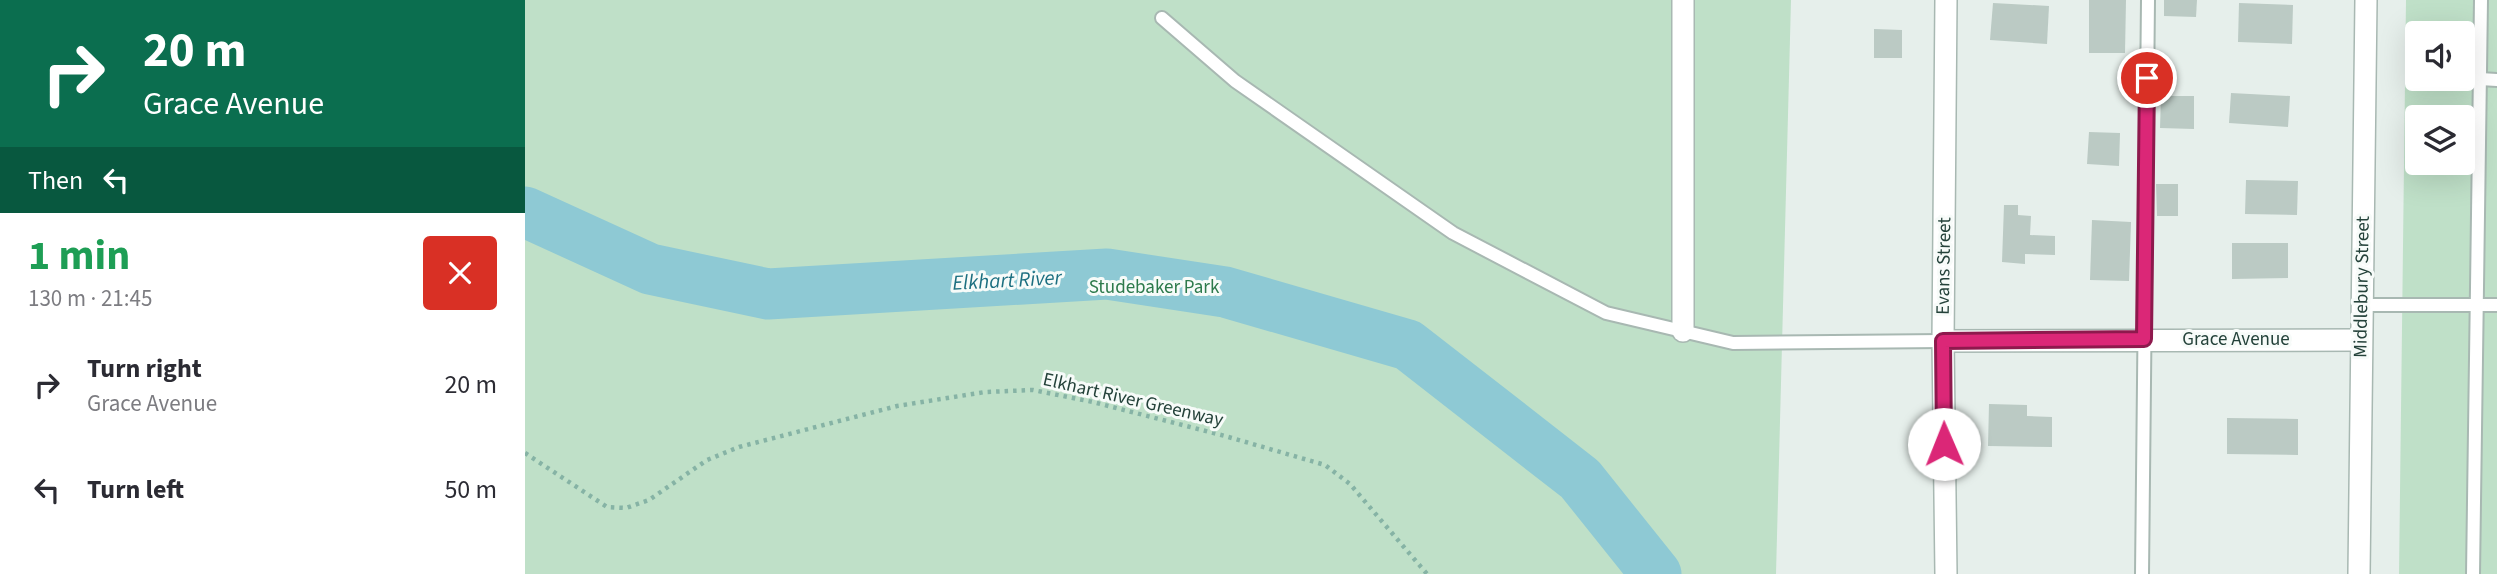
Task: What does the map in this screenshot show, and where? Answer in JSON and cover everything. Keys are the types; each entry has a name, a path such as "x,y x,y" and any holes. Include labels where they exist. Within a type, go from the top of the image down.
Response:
{"street":[{"path":"1683,0 1683,331"},
{"name":"Evans Street","path":"1946,0 1943,341 1946,574"},
{"name":"Middlebury Street","path":"2359,574 2366,0"},
{"name":"Grace Avenue","path":"1943,341 2361,340"}],"lane":[{"path":"2142,574 2148,0"},
{"path":"2473,574 2481,0"},
{"path":"1162,18 1235,82 1453,233 1606,313 1733,343 1943,341"},
{"path":"2480,79 2497,80"},
{"path":"2361,305 2497,305"}],"path":[{"name":"Elkhart River Greenway","path":"525,453 607,507 626,508 649,500 707,460 739,447 897,406 985,392 1033,390 1093,402 1325,465 1350,484 1427,574"}],"green space":[{"name":"Studebaker Park","path":"525,0 1791,0 1776,574 525,574"},
{"path":"2406,0 2497,0 2497,574 2399,574 2405,82 2405,91 2475,91 2475,21 2406,21"}],"building":[{"path":"2089,0 2126,0 2125,53 2089,53"},
{"path":"2164,0 2197,0 2196,17 2164,16"},
{"path":"1993,3 2049,6 2047,44 1990,40"},
{"path":"2239,3 2293,5 2292,44 2238,42"},
{"path":"1874,29 1902,30 1902,58 1874,58"},
{"path":"2231,93 2290,96 2288,127 2229,123"},
{"path":"2161,96 2194,96 2194,129 2160,128"},
{"path":"2089,132 2120,133 2119,166 2087,164"},
{"path":"2246,180 2298,181 2297,215 2245,214"},
{"path":"2156,184 2178,184 2178,216 2157,216"},
{"path":"2004,205 2018,205 2018,215 2031,216 2030,235 2055,236 2055,255 2025,254 2025,264 2002,262"},
{"path":"2092,220 2131,222 2129,281 2090,280"},
{"path":"2232,243 2288,243 2288,278 2232,279"},
{"path":"1989,404 2027,405 2027,416 2052,417 2052,447 1988,446"},
{"path":"2227,418 2298,419 2298,455 2227,454"}],"waterway":[{"name":"Elkhart River","path":"525,212 650,269 768,294 1107,274 1225,292 1408,345 1580,479 1656,574"}],"route":[{"path":"1944,444 1943,341 2144,339 2147,78"}]}
